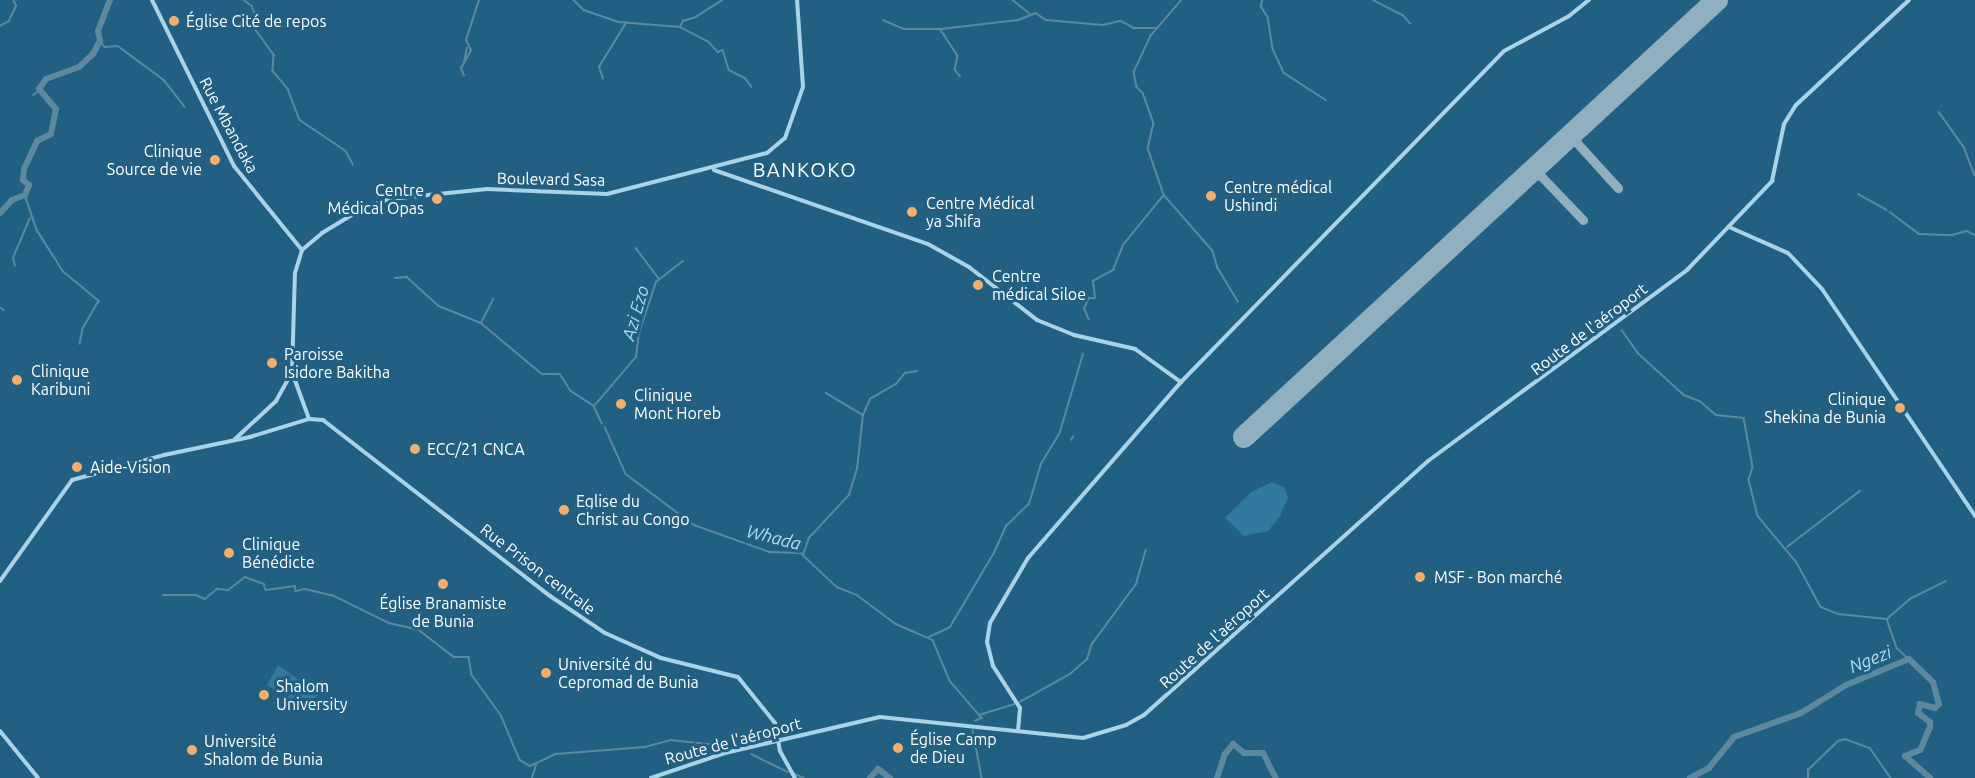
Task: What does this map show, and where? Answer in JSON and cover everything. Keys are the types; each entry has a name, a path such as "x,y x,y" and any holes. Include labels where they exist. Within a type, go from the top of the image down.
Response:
{"street":[{"name":"Rue Mbandaka","path":"152,0 234,166 302,250"},
{"name":"Boulevard Sasa","path":"302,250 333,225 389,199 487,189 607,194 714,170 767,153 785,138 803,87 797,0"},
{"path":"1018,731 1020,708 987,653 990,623 1029,558 1181,382 1504,51 1569,16 1589,0"},
{"name":"Route de l'aéroport","path":"651,778 673,768 880,717 1083,738 1126,725 1144,715 1428,461 1554,371 1694,263 1772,181 1784,124 1796,105 1909,0"},
{"path":"714,170 928,244 970,268 1037,320 1074,335 1135,350 1181,382"},
{"path":"1729,227 1788,253 1822,289 1975,516"},
{"path":"0,581 72,480 309,419 292,372 295,273 302,250"},
{"path":"233,440 264,415 292,372"},
{"name":"Rue Prison centrale","path":"309,419 332,424 549,596 611,637 661,658 738,676 767,710 779,741 780,751 795,778"},
{"path":"0,731 38,778"},
{"path":"29,769 32,778"}],"shaded area":[{"path":"1272,482 1284,487 1288,497 1280,516 1268,531 1244,536 1225,518 1251,492"},
{"path":"278,665 319,694 304,708 267,685"}],"waterway":[{"path":"0,26 9,21 16,6 13,0"},
{"path":"0,213 12,200 25,195 29,185 23,180 24,169 37,141 51,134 56,109 39,89 46,79 79,67 93,54 100,41 98,31 110,0"},
{"path":"244,0 252,6 256,16 253,26 274,55 273,71 288,89 300,120 346,151 353,164"},
{"path":"464,76 461,68 471,51 466,40 479,0"},
{"path":"574,0 584,10 619,22 680,27 708,41 718,52 723,50 729,70 745,78 752,87"},
{"path":"680,27 683,21 696,17 722,0"},
{"path":"1013,0 1029,13"},
{"path":"1182,0 1151,36 1134,72 1137,87 1143,93 1154,123 1148,148 1164,195 1213,251 1218,268 1238,301"},
{"path":"1263,0 1261,6 1268,17 1273,49 1284,73 1326,100"},
{"path":"1373,0 1403,15 1410,23"},
{"path":"883,20 904,29 941,29 1018,20 1036,13 1046,20 1103,25 1121,21 1134,28 1157,28"},
{"path":"603,79 599,67 626,23"},
{"path":"941,30 958,56 955,70 960,76"},
{"path":"100,41 105,47 118,46 164,80 185,107"},
{"path":"464,63 467,48"},
{"path":"33,95 39,91"},
{"path":"1939,112 1964,147 1975,175"},
{"path":"1858,194 1887,210"},
{"path":"25,195 37,230 63,271 99,301 83,329 80,344"},
{"path":"1089,320 1084,309 1089,298 1095,298 1093,281 1113,270 1123,245 1163,196"},
{"path":"1890,212 1919,234 1952,235 1967,231 1975,235"},
{"path":"15,266 13,258 30,218"},
{"path":"636,248 659,278"},
{"name":"Azi Ezo","path":"595,405 636,357 639,333 656,282 683,261"},
{"name":"Whada","path":"395,278 407,277 439,306 481,323 542,374 560,374 571,391 594,406 602,423"},
{"path":"481,323 493,299"},
{"path":"0,307 4,310"},
{"path":"1622,330 1639,354 1684,395 1700,401 1716,415 1744,418 1753,467 1749,480 1758,516 1797,563 1821,607 1838,614 1887,619 1897,648 1909,659"},
{"path":"929,637 950,627 994,553 1006,526 1029,504 1041,464 1060,432 1083,354"},
{"path":"803,555 809,538 849,495 857,469 863,415 870,399 896,384 905,373 917,371"},
{"path":"826,393 863,415"},
{"name":"Whada","path":"605,427 626,474 694,525 770,552 801,553 837,587 857,595 896,624 933,640 950,681 982,718 976,721"},
{"path":"1787,547 1860,491"},
{"path":"1020,702 1070,674 1087,659 1092,644 1136,584 1146,550"},
{"path":"163,595 196,595 205,599 217,589 228,590 245,577 264,584 266,590 295,586 296,591 305,589 332,595 389,623 419,630 454,657 469,657 472,675 501,715 520,760 530,766 556,754 645,747 671,740 716,745 742,743 746,746"},
{"path":"1887,619 1910,599 1946,581"},
{"name":"Ngezi","path":"1690,778 1709,768 1734,737 1801,713 1846,685 1909,659 1933,682 1939,704 1935,708 1920,704 1918,713 1930,722 1930,727 1920,750 1905,756 1930,778"},
{"path":"979,715 1014,704"},
{"name":"Whada","path":"973,730 982,778"},
{"path":"1808,778 1808,770 1838,741 1845,739 1870,748 1891,778"},
{"name":"Ngezi","path":"1217,778 1225,754 1233,744 1244,753 1263,753 1276,778"},
{"path":"751,754 788,772"},
{"path":"532,778 536,765"},
{"name":"Ngezi","path":"870,778 878,769 890,778"},
{"path":"795,774 804,778"}],"taxiway":[{"path":"1575,132 1577,143 1618,188"},
{"path":"1531,173 1541,176 1583,220"}],"runway":[{"path":"1244,437 1717,0"}],"place":[{"name":"Église Cité de repos","path":"174,21"},
{"name":"Clinique Source de vie","path":"215,160"},
{"name":"Centre médical Ushindi","path":"1211,196"},
{"name":"Centre Médical Opas","path":"437,199"},
{"name":"Centre Médical ya Shifa","path":"912,212"},
{"name":"Centre médical Siloe","path":"978,285"},
{"name":"Paroisse Isidore Bakitha","path":"272,363"},
{"name":"Clinique Karibuni","path":"17,380"},
{"name":"Clinique Mont Horeb","path":"621,404"},
{"name":"Clinique Shekina de Bunia","path":"1900,408"},
{"name":"ECC/21 CNCA","path":"415,449"},
{"name":"Aide-Vision","path":"77,467"},
{"name":"Eglise du Christ au Congo","path":"564,510"},
{"name":"Clinique Bénédicte","path":"229,553"},
{"name":"MSF - Bon marché","path":"1420,577"},
{"name":"Église Branamiste de Bunia","path":"443,584"},
{"name":"Université du Cepromad de Bunia","path":"546,673"},
{"name":"Shalom University","path":"264,695"},
{"name":"Église Camp de Dieu","path":"898,748"},
{"name":"Université Shalom de Bunia","path":"192,750"}],"district":[{"name":"BANKOKO","path":"805,169"}]}
